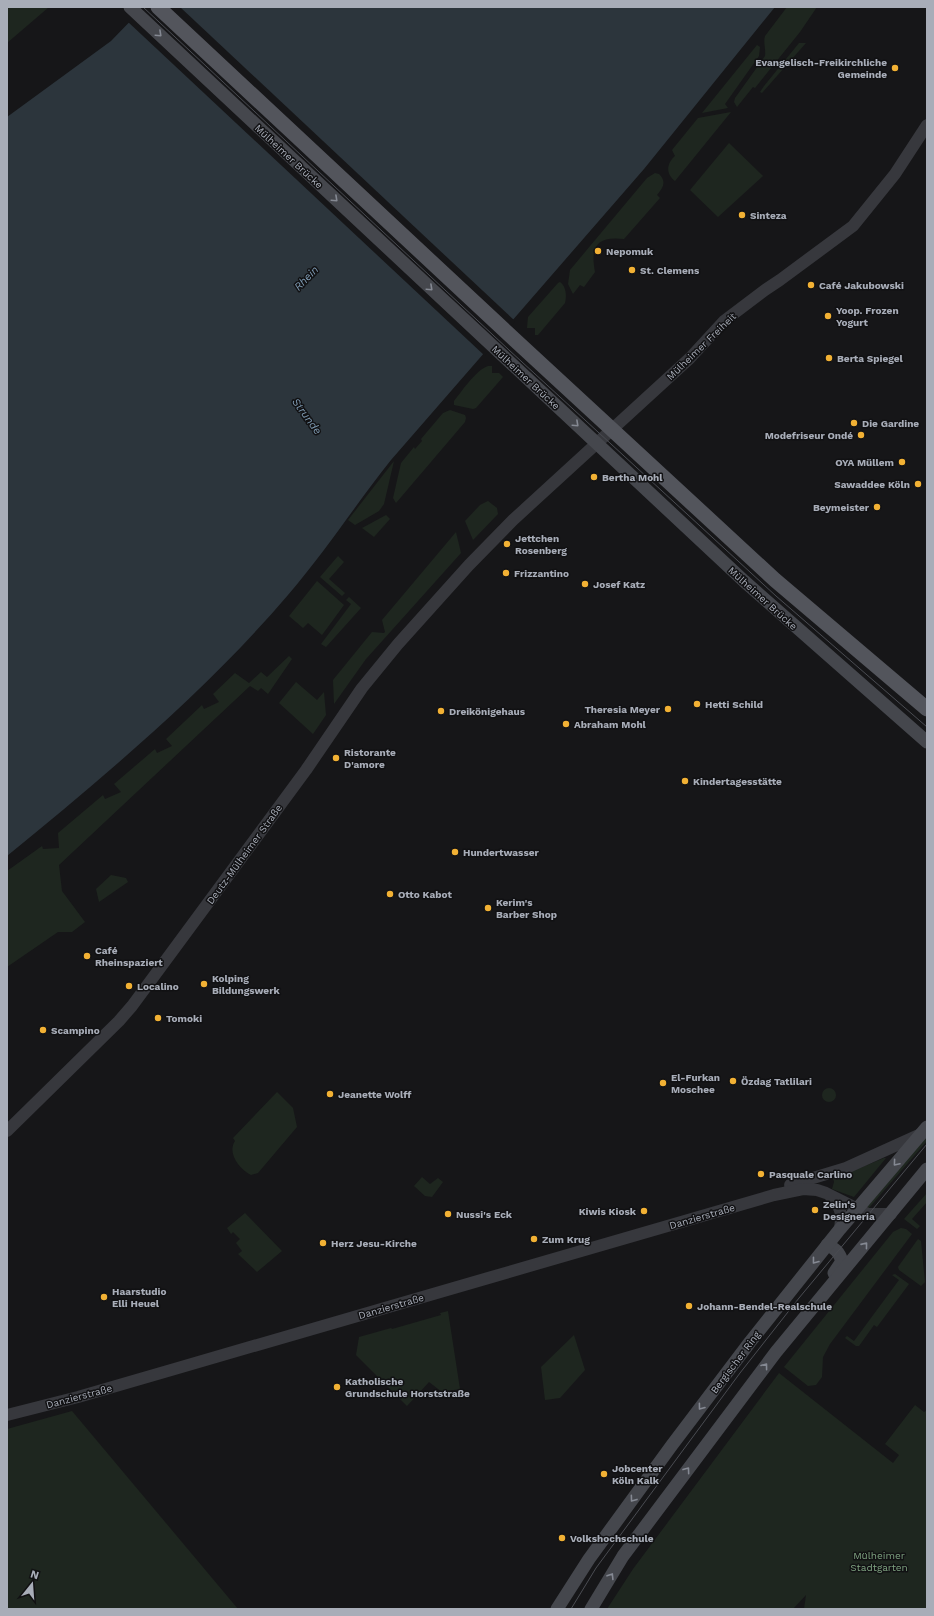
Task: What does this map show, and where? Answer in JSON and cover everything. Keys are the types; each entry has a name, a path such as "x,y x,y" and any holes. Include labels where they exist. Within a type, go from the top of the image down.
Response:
{"main road":[{"name":"Mülheimer Brücke","path":"130,7 744,581 927,742"},
{"name":"Mülheimer Brücke","path":"158,7 514,340 775,580 927,709"},
{"path":"165,7 538,356 746,546 927,699"},
{"name":"Bergischer Ring","path":"557,1609 589,1559 672,1444 750,1342 840,1229 924,1130"},
{"path":"591,1609 633,1544 717,1430 821,1295 891,1214 927,1169"},
{"path":"821,1295 825,1283 842,1260 834,1248 827,1246"}],"street":[{"name":"Mülheimer Freiheit","path":"469,565 513,520 690,358 724,321 853,226 895,174 927,125"},
{"name":"Deutz-Mülheimer Straße","path":"7,1131 132,1006 306,770 362,688 398,644 469,565"},
{"name":"Danzierstraße","path":"774,1195 784,1187 846,1168 924,1130"},
{"name":"Danzierstraße","path":"7,1415 105,1389 774,1195 803,1189 817,1190 829,1194 868,1214 891,1214"},
{"path":"829,1194 838,1204 842,1215 840,1229"}],"green space":[{"path":"7,7 49,7 7,43"},
{"path":"787,7 817,7 800,32 755,88 753,87 737,107 734,102 735,98 765,56 765,36"},
{"path":"799,43 806,43 762,93 760,92 764,86"},
{"path":"757,45 760,47 759,56 725,104 728,108 702,113"},
{"path":"731,112 675,181 668,171 670,162 675,156 672,150 698,118"},
{"path":"729,143 763,176 718,217 690,190"},
{"path":"655,173 659,174 663,180 663,185 657,195 660,198 624,239 607,239 598,245 595,249 594,255 595,272 584,287 580,285 573,294 568,284 570,270 647,178"},
{"path":"560,282 566,291 565,303 538,335 535,335 535,328 527,328 528,317"},
{"path":"492,366 492,373 499,373 503,377 476,408 473,409 454,405 454,401 470,381 483,368"},
{"path":"450,410 465,415 465,422 396,503 393,498 401,463 414,447 415,449 422,441 421,439 443,413"},
{"path":"394,461 384,504 379,511 355,525 348,520"},
{"path":"488,501 497,508 498,514 473,540 465,521 480,505"},
{"path":"386,515 390,519 374,537 362,528"},
{"path":"456,532 461,553 366,659 334,704 333,680 372,632 385,632 382,620"},
{"path":"338,556 344,562 329,579 345,593 342,596 320,577"},
{"path":"317,581 344,605 322,635 308,623 303,628 289,616"},
{"path":"349,597 361,608 326,647 321,644 351,604 346,600"},
{"path":"289,656 292,659 268,694 261,688 258,691 250,686 59,865 62,891 85,922 72,932 58,932 7,967 7,871 42,846 43,849 59,848 58,833 103,795 105,799 121,792 114,784 155,749 157,753 172,746 166,739 202,705 204,709 219,702 213,694 235,673 249,683 261,672 267,677"},
{"path":"296,682 317,700 324,692 326,715 313,734 279,703"},
{"path":"111,875 126,878 128,882 99,902 96,889"},
{"path":"826,1088 832,1088 836,1092 836,1098 832,1102 826,1102 822,1098 822,1092"},
{"path":"277,1092 293,1108 297,1127 258,1173 251,1175 242,1169 233,1155 232,1151 235,1141 233,1138"},
{"path":"927,1135 927,1141 868,1209 867,1207"},
{"path":"886,1158 854,1197 832,1189 834,1182 833,1177 848,1173"},
{"path":"422,1177 430,1184 438,1178 443,1182 432,1197 425,1196 414,1186"},
{"path":"927,1193 927,1202 912,1219 920,1226 917,1229 904,1219"},
{"path":"245,1213 282,1251 257,1272 238,1254 242,1251 236,1243 240,1239 233,1232 231,1234 227,1228"},
{"path":"901,1228 906,1229 912,1234 830,1344 823,1357 822,1377 816,1385 808,1386 784,1367 893,1232"},
{"path":"918,1239 921,1241 925,1282 921,1286 899,1270 898,1267"},
{"path":"895,1274 909,1284 877,1327 874,1325 859,1346 856,1346 845,1338 847,1336 854,1341 899,1280 892,1275"},
{"path":"448,1311 460,1389 442,1392 429,1382 407,1406 356,1355 359,1337 441,1315 440,1313"},
{"path":"574,1335 585,1370 560,1398 545,1400 541,1367"},
{"name":"Mülheimer Stadtgarten","path":"779,1373 893,1463 899,1455 885,1444 915,1405 924,1412 927,1410 927,1609 804,1609 806,1595 793,1609 607,1609 633,1569"},
{"path":"72,1411 238,1609 7,1609 7,1429"}],"water":[{"path":"144,7 775,7 644,169 391,460 328,545 288,595 223,665 154,732 7,856 7,117 111,41"}],"pier":[{"path":"141,7 180,7 515,321 485,356 127,21"}],"tram line":[{"path":"143,7 509,350 776,596 927,727"},
{"path":"571,1609 596,1568 740,1373 799,1298 927,1144"}],"place":[{"name":"Evangelisch-Freikirchliche Gemeinde","path":"895,68"},
{"name":"Sinteza","path":"742,215"},
{"name":"Nepomuk","path":"598,251"},
{"name":"St. Clemens","path":"632,270"},
{"name":"Café Jakubowski","path":"811,285"},
{"name":"Yoop. Frozen Yogurt","path":"828,316"},
{"name":"Berta Spiegel","path":"829,358"},
{"name":"Die Gardine","path":"854,423"},
{"name":"Modefriseur Ondé","path":"861,435"},
{"name":"OYA Müllem","path":"902,462"},
{"name":"Bertha Mohl","path":"594,477"},
{"name":"Sawaddee Köln","path":"918,484"},
{"name":"Beymeister","path":"877,507"},
{"name":"Jettchen Rosenberg","path":"507,544"},
{"name":"Frizzantino","path":"506,573"},
{"name":"Josef Katz","path":"585,584"},
{"name":"Hetti Schild","path":"697,704"},
{"name":"Theresia Meyer","path":"668,709"},
{"name":"Dreikönigehaus","path":"441,711"},
{"name":"Abraham Mohl","path":"566,724"},
{"name":"Ristorante D'amore","path":"336,758"},
{"name":"Kindertagesstätte","path":"685,781"},
{"name":"Hundertwasser","path":"455,852"},
{"name":"Otto Kabot","path":"390,894"},
{"name":"Kerim's Barber Shop","path":"488,908"},
{"name":"Café Rheinspaziert","path":"87,956"},
{"name":"Kolping Bildungswerk","path":"204,984"},
{"name":"Localino","path":"129,986"},
{"name":"Tomoki","path":"158,1018"},
{"name":"Scampino","path":"43,1030"},
{"name":"Özdag Tatlilari","path":"733,1081"},
{"name":"El-Furkan Moschee","path":"663,1083"},
{"name":"Jeanette Wolff","path":"330,1094"},
{"name":"Pasquale Carlino","path":"761,1174"},
{"name":"Zelin‘s Designeria","path":"815,1210"},
{"name":"Kiwis Kiosk","path":"644,1211"},
{"name":"Nussi's Eck","path":"448,1214"},
{"name":"Zum Krug","path":"534,1239"},
{"name":"Herz Jesu-Kirche","path":"323,1243"},
{"name":"Haarstudio Elli Heuel","path":"104,1297"},
{"name":"Johann-Bendel-Realschule","path":"689,1306"},
{"name":"Katholische Grundschule Horststraße","path":"337,1387"},
{"name":"Jobcenter Köln Kalk","path":"604,1474"},
{"name":"Volkshochschule","path":"562,1538"}],"water label":[{"name":"Rhein","path":"306,278"},
{"name":"Strunde","path":"307,416"}]}
